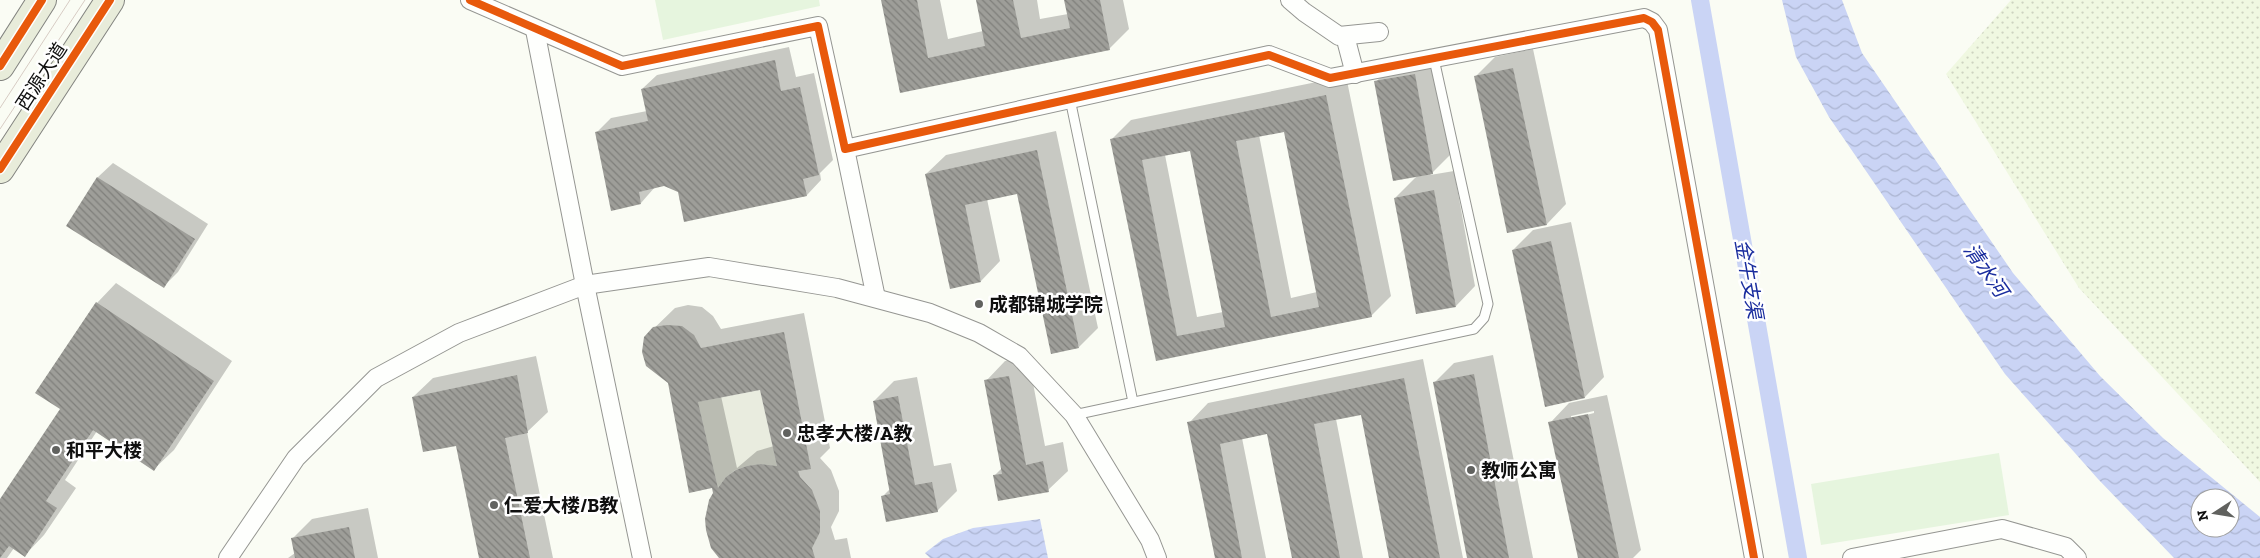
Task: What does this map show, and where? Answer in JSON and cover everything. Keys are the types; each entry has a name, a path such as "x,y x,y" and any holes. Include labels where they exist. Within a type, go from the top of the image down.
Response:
{"main road":[{"path":"0,66 42,0"},
{"name":"西源大道","path":"0,169 110,0"}],"street":[{"path":"470,0 535,30 622,66 818,26 876,298"},
{"path":"1290,0 1339,36 1378,32"},
{"path":"845,149 1269,54 1330,78 1434,60 1644,18 1652,22 1658,30 1754,558"},
{"path":"535,30 585,285 642,558"},
{"path":"1346,36 1355,74"},
{"path":"228,558 296,458 376,378 459,333 585,285 709,267 837,288 930,313 979,333 1019,356 1074,415 1150,540 1157,558"},
{"path":"1852,558 2002,529 2066,547 2077,558"}],"lane":[{"path":"1074,415 1474,329 1480,324 1488,304 1434,60"},
{"path":"1070,99 1133,402"}],"green space":[{"path":"655,0 819,0 820,6 663,40"},
{"path":"2011,0 2260,0 2260,482 2079,288 1946,74"},
{"path":"1999,453 2009,515 1821,545 1811,484"}],"shaded area":[{"path":"760,390 777,466 761,464 735,470 726,477 718,488 698,402"}],"water":[{"name":"清水河","path":"1782,0 1842,0 1862,53 2013,273 2100,376 2163,438 2224,488 2190,488 2190,538 2240,538 2240,501 2260,517 2260,558 2174,558 2098,479 2005,374 1829,117 1796,57"},
{"path":"1040,519 1048,558 930,558 925,553 943,539 973,528"}],"building":[{"path":"881,0 917,0 928,58 985,46 976,0 1013,0 1021,38 1070,28 1064,0 1100,0 1110,50 900,93"},
{"path":"775,60 781,91 800,87 819,175 803,179 807,196 684,222 678,192 664,186 639,192 641,204 611,211 595,132 648,121 641,89"},
{"path":"1513,68 1547,225 1507,233 1474,76"},
{"path":"1415,74 1433,174 1393,181 1374,81"},
{"path":"1326,95 1372,317 1156,361 1110,139","holes":["1284,132 1319,307 1271,317 1236,141","1190,151 1225,327 1177,336 1142,160"]},
{"path":"1037,150 1079,348 1051,354 1017,194 965,205 981,282 950,289 925,174"},
{"path":"97,177 195,239 164,288 66,226"},
{"path":"1434,190 1456,307 1416,314 1394,198"},
{"path":"1551,241 1585,398 1545,407 1512,250"},
{"name":"和平大楼","path":"96,302 214,381 154,471 93,430 46,501 57,508 25,557 9,546 0,558 0,499 60,409 35,393"},
{"name":"忠孝大楼/A教","path":"667,325 682,326 694,335 701,348 784,332 811,469 798,471 800,477 812,490 820,511 820,532 812,548 815,558 719,558 711,548 705,519 709,500 713,493 712,488 689,493 668,383 646,366 642,352 644,337 653,327","holes":["760,390 777,466 761,464 736,470 726,477 718,488 698,402"]},
{"name":"教师公寓","path":"1474,374 1509,558 1467,558 1433,382"},
{"name":"仁爱大楼/B教","path":"517,375 528,433 505,438 530,558 479,558 456,446 423,452 412,397"},
{"path":"1009,376 1026,465 1043,461 1049,492 998,501 993,475 1002,474 984,380"},
{"path":"1404,378 1440,558 1389,558 1361,415 1314,424 1340,558 1292,558 1267,434 1220,444 1242,558 1215,558 1187,422"},
{"path":"898,396 915,485 932,482 938,512 886,522 881,496 890,494 873,401"},
{"path":"1588,414 1619,558 1578,558 1548,422"},
{"path":"349,527 355,558 295,558 291,538"}],"waterway":[{"name":"金牛支渠","path":"1700,0 1798,558"}],"tram line":[{"path":"0,108 70,0"},
{"path":"0,129 85,0"}],"cycle path":[{"path":"0,66 42,0"},
{"path":"0,169 110,0"},
{"path":"470,0 622,66 818,26 845,149 1269,55 1330,78 1644,18 1652,22 1658,30 1754,558"}],"place":[{"name":"成都锦城学院","path":"979,304"},
{"name":"忠孝大楼/A教","path":"787,433"},
{"name":"和平大楼","path":"56,450"},
{"name":"教师公寓","path":"1471,470"},
{"name":"仁爱大楼/B教","path":"494,505"}]}
